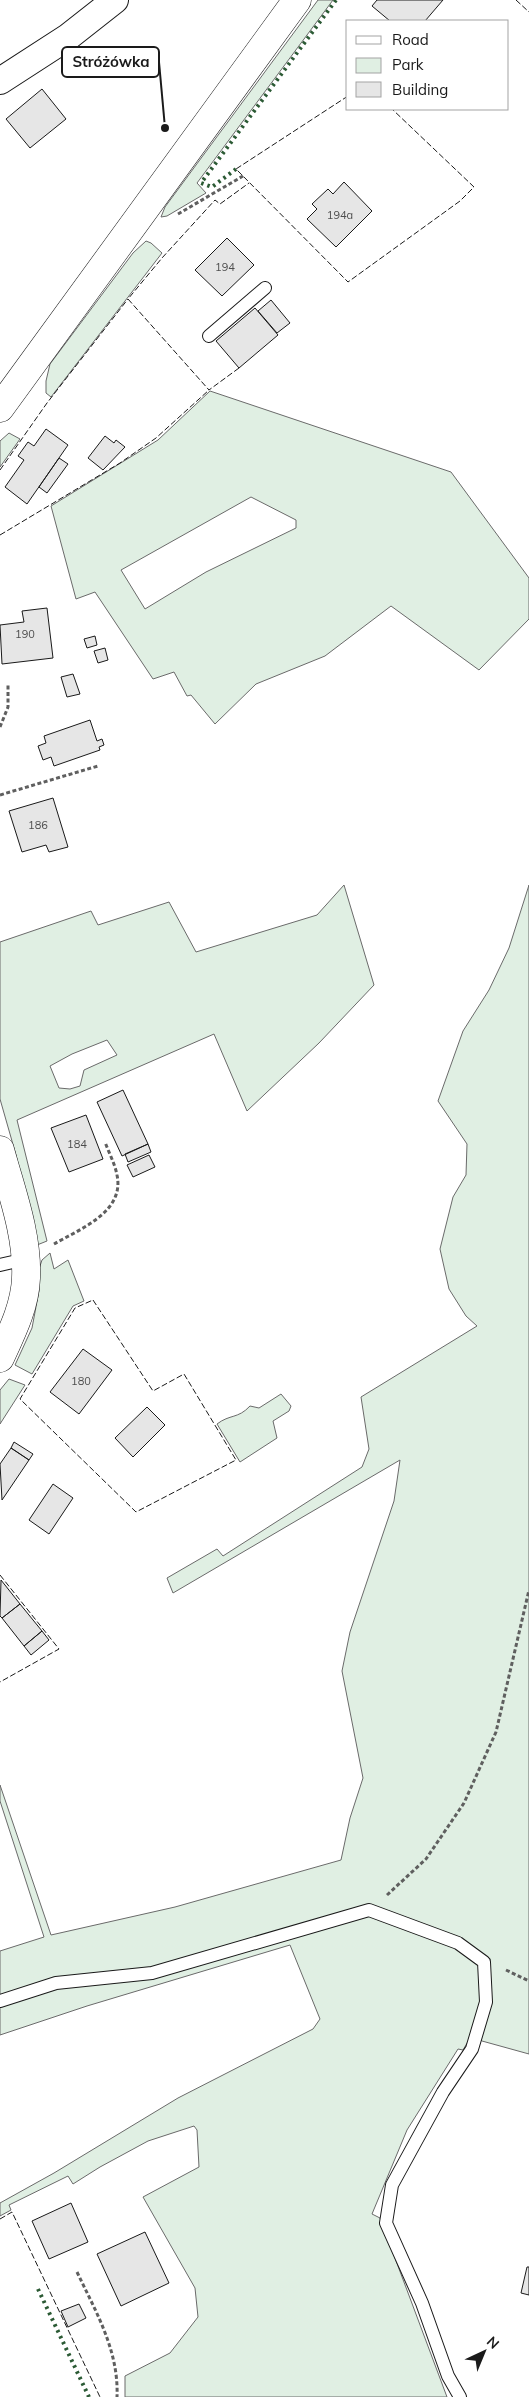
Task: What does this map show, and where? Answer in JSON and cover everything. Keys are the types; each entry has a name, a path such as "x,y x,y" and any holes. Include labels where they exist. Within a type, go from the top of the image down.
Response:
{"main road":[{"path":"0,408 297,0"},
{"path":"0,1150 17,1210 13,1262 26,1278 15,1327 0,1358"}],"street":[{"path":"0,81 68,37 115,0"}],"lane":[{"path":"208,336 265,288"},
{"path":"0,2001 56,1983 152,1972 369,1910 458,1943 484,1962 486,2002 472,2048 443,2092 392,2185 386,2223 422,2303 448,2376 460,2397"}],"path":[{"path":"175,216 243,176"},
{"path":"0,727 8,707 8,685"},
{"path":"0,795 98,766"},
{"path":"59,1241 104,1213 113,1204 118,1190 118,1176 105,1142"},
{"path":"369,1910 426,1858 464,1803 496,1732 529,1590"},
{"path":"77,2272 106,2332 118,2376 117,2397"}],"green space":[{"path":"318,0 333,0 197,183 206,193 167,216 161,217 165,207"},
{"path":"146,241 162,253 51,397 46,393 46,381 50,364 133,253"},
{"path":"210,391 451,472 529,578 529,619 479,670 391,606 325,656 256,684 215,724 191,695 187,696 174,672 153,679 95,592 76,599 51,506 158,440","holes":["251,497 296,520 296,528 206,572 145,609 121,570"]},
{"path":"9,433 20,439 0,467 0,441"},
{"path":"344,885 374,985 319,1043 247,1111 214,1034 17,1120 47,1241 37,1245 16,1155 0,1099 0,942 91,911 98,925 169,902 196,952 317,915","holes":["107,1040 117,1055 84,1070 80,1086 70,1089 59,1088 50,1066 72,1054"]},
{"path":"529,885 529,2054 482,2041 473,2033 463,2050 458,2049 407,2130 372,2214 380,2218 447,2397 125,2397 125,2376 170,2353 198,2317 195,2288 143,2197 199,2167 197,2130 194,2126 148,2141 73,2184 68,2176 9,2205 11,2210 0,2216 0,2203 54,2173 178,2098 313,2029 320,2019 290,1945 87,2006 0,2035 0,1951 44,1937 0,1801 0,1785 51,1935 175,1907 341,1860 350,1818 363,1778 342,1671 350,1632 394,1501 400,1460 173,1593 167,1578 217,1549 223,1556 362,1467 369,1449 361,1397 477,1326 466,1316 449,1289 440,1249 453,1197 466,1175 467,1144 438,1101 463,1031 489,990 509,948"},
{"path":"50,1253 54,1269 68,1260 84,1301 73,1306 32,1374 15,1365 32,1328 39,1291 39,1269 42,1260"},
{"path":"9,1379 25,1385 0,1424 0,1390"},
{"path":"281,1394 291,1406 289,1411 273,1421 277,1438 240,1462 217,1424 242,1413 250,1406 259,1408"}],"building":[{"path":"377,0 443,0 426,20 389,20 372,6"},
{"path":"42,89 66,119 30,148 6,119"},
{"path":"344,182 372,211 336,247 307,219 317,209 312,204 328,189 333,194"},
{"path":"227,238 254,265 222,296 195,270"},
{"path":"271,300 290,323 277,333 258,311"},
{"path":"255,308 278,335 239,368 216,341"},
{"path":"46,429 68,445 27,504 5,487 24,460 18,456 28,442 34,446"},
{"path":"105,436 114,443 116,440 125,447 103,470 88,458"},
{"path":"59,458 68,464 47,493 39,487"},
{"path":"47,608 53,658 2,664 0,625 24,622 22,611"},
{"path":"95,636 97,645 87,648 84,639"},
{"path":"105,648 108,660 98,663 94,651"},
{"path":"73,674 80,694 67,697 61,677"},
{"path":"90,720 97,741 102,739 104,745 99,747 100,750 54,766 51,757 43,760 38,746 46,743 44,736"},
{"path":"53,798 68,847 49,852 46,845 22,852 9,811"},
{"path":"123,1090 148,1144 122,1156 97,1102"},
{"path":"86,1115 103,1159 69,1172 51,1128"},
{"path":"148,1144 151,1152 128,1162 125,1154"},
{"path":"149,1155 155,1167 133,1177 127,1165"},
{"path":"83,1349 112,1370 79,1414 50,1392"},
{"path":"147,1407 165,1425 133,1457 115,1438"},
{"path":"14,1442 33,1454 29,1460 11,1448"},
{"path":"11,1448 29,1460 2,1500 0,1464"},
{"path":"53,1484 73,1498 49,1534 29,1520"},
{"path":"1,1580 20,1604 2,1618 0,1616"},
{"path":"20,1604 42,1631 24,1646 2,1618"},
{"path":"42,1631 49,1640 31,1655 24,1646"},
{"path":"71,2203 88,2242 49,2259 32,2221"},
{"path":"145,2232 169,2283 121,2306 97,2254"},
{"path":"527,2267 529,2267 529,2295 521,2293"},
{"path":"79,2304 86,2318 68,2327 61,2311"}],"hedge":[{"path":"236,169 212,187 201,183 336,0"},
{"path":"38,2289 89,2397"}],"fence":[{"path":"516,0 529,12"},
{"path":"346,97 236,169 348,282 460,201 474,187 393,110"},
{"path":"239,368 209,390 128,299 162,258 215,200 220,204 249,183"},
{"path":"0,470 47,403 128,299"},
{"path":"0,535 120,463 156,438 209,390"},
{"path":"93,1300 153,1391 184,1374 236,1460 136,1512 20,1399 75,1308 93,1300"},
{"path":"0,1575 59,1649 0,1682"},
{"path":"0,2219 12,2212 100,2397"}],"place":[{"name":"Stróżówka","path":"165,128"}]}
